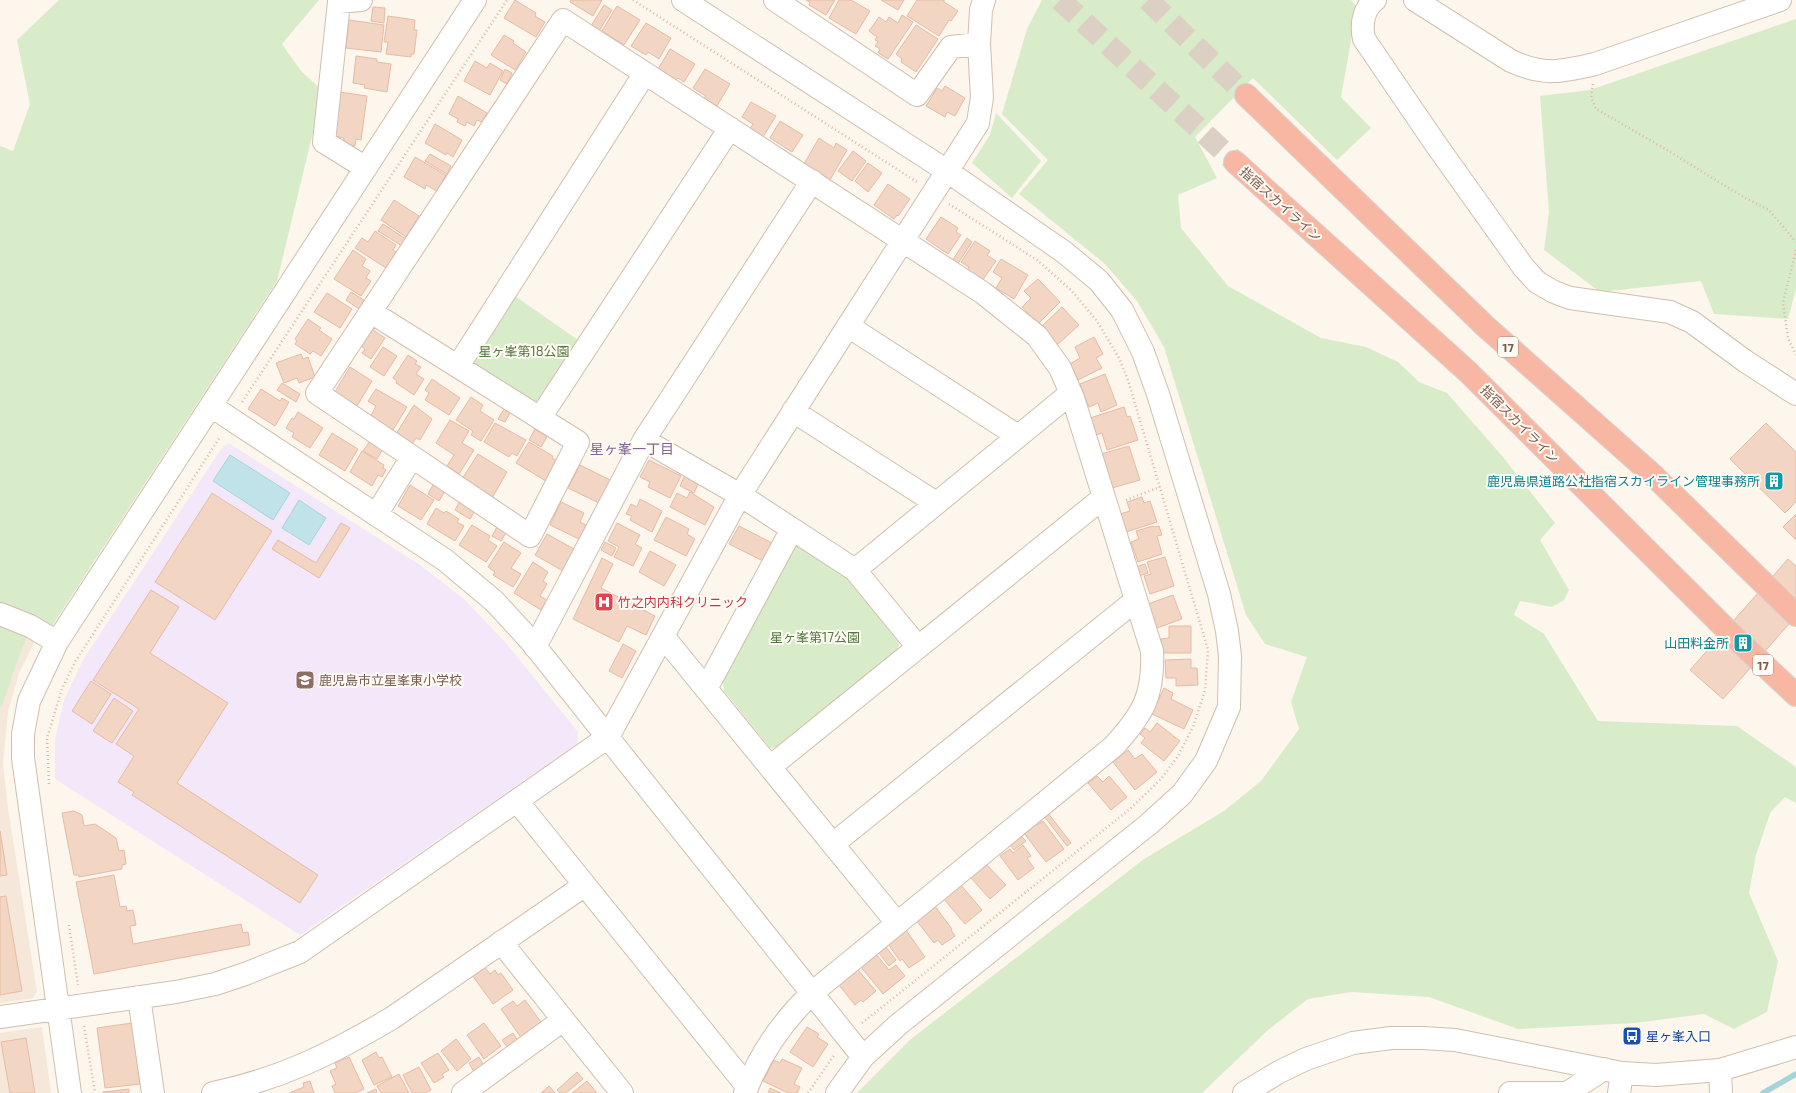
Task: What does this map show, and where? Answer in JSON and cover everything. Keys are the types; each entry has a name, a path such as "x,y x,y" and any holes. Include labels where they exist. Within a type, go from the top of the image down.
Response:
{"highway":[{"name":"17","path":"1246,95 1485,326 1654,476 1796,615"},
{"name":"指宿スカイライン","path":"1235,162 1468,372 1731,634 1796,695"}],"street":[{"path":"361,0 339,2 324,142 366,168"},
{"path":"70,1093 23,758 23,734 29,701 57,642 475,0"},
{"path":"683,0 947,170 1064,252 1099,281 1122,310 1143,352 1158,394 1219,594 1227,631 1230,656 1229,707 1206,761 1182,794 1149,824 898,1024 863,1057 837,1093"},
{"path":"775,0 917,95 951,47 979,44"},
{"path":"0,1017 176,992 215,984 245,974 300,952 608,737 740,495 978,123 982,97 979,44 981,10 984,0"},
{"path":"1375,0 1365,13 1361,28 1364,39 1519,262 1537,282 1554,292 1570,298 1670,312 1692,322 1745,361 1796,394"},
{"path":"1415,0 1511,61 1526,68 1548,72 1569,70 1595,64 1780,0"},
{"path":"371,312 578,442 530,536 318,393 371,312 563,20 983,293 1037,336 1060,368 1071,393 1152,651 1153,674 1148,696 1130,728 1114,746 812,993 792,1012 776,1034 746,1090 517,801"},
{"path":"458,366 645,73"},
{"path":"540,418 730,128"},
{"path":"536,647 644,440 812,181"},
{"path":"848,326 1018,436"},
{"path":"855,570 1071,393"},
{"path":"211,406 445,560 494,600 536,647 863,1057"},
{"path":"793,410 936,503"},
{"path":"644,440 740,495 855,570 918,647"},
{"path":"376,515 412,457"},
{"path":"770,767 918,647 1105,502"},
{"path":"706,689 792,529"},
{"path":"833,844 1136,600"},
{"path":"0,614 30,626 57,642"},
{"path":"663,636 897,923"},
{"path":"213,1093 272,1078 305,1065 336,1050 392,1018 585,885"},
{"path":"501,942 622,1093"},
{"path":"139,997 153,1093"},
{"path":"463,1093 489,1086 563,1020"},
{"path":"1244,1093 1279,1072 1306,1059 1353,1043 1391,1038 1455,1040 1615,1078"},
{"path":"1510,1093 1567,1092 1615,1078 1720,1070 1796,1047"},
{"path":"1720,1070 1721,1093"}],"path":[{"path":"49,790 47,738 62,689 75,662 231,419 507,0"},
{"path":"633,0 917,182 932,194 1037,260 1071,290 1097,321 1119,358 1128,380 1208,650 1205,690 1193,727 1178,756 1161,779 1130,809 862,1023 831,1059 808,1093"},
{"path":"1595,64 1591,97 1596,109 1667,150 1745,198 1769,210 1796,242"},
{"path":"1796,250 1783,303 1788,338 1796,355"},
{"path":"1105,502 1160,487"},
{"path":"68,920 78,988"},
{"path":"84,1023 95,1093"}],"shaded area":[{"name":"鹿児島市立星峯東小学校","path":"230,444 420,565 465,600 506,643 578,732 577,744 300,935 55,779 55,739 64,700 83,660 223,446"},
{"path":"0,626 8,627 35,641 19,673 8,712 3,763 8,808 37,992 33,998 0,1003"},
{"path":"42,1027 51,1093 0,1093 0,1033"}],"green space":[{"path":"59,0 319,0 282,44 301,71 323,91 277,281 50,629 0,609 0,146 13,151 30,104 17,40"},
{"path":"1042,0 1351,0 1357,7 1341,97 1371,128 1337,160 1253,78 1195,137 1217,178 1178,195 1181,228 1228,286 1321,338 1366,347 1398,362 1419,382 1447,393 1503,457 1555,523 1540,540 1569,590 1564,600 1552,607 1520,601 1514,615 1544,634 1598,721 1737,726 1796,767 1796,803 1785,797 1770,813 1756,855 1749,893 1778,961 1767,1012 1734,1029 1704,1014 1635,1023 1518,1029 1429,997 1351,992 1308,999 1268,1030 1202,1093 857,1093 911,1039 1144,859 1224,811 1261,781 1299,729 1291,702 1307,657 1265,644 1246,615 1164,347 1137,301 1105,264 1019,194 1048,160 1002,114 1027,29"},
{"path":"1796,19 1796,289 1788,319 1714,314 1701,281 1600,292 1544,250 1549,212 1540,96 1590,90"},
{"path":"996,113 1041,161 1012,198 972,163 990,135"},
{"name":"星ヶ峯第18公園","path":"512,294 581,342 541,402 534,403 475,368 471,357"},
{"name":"星ヶ峯第17公園","path":"800,545 847,577 899,643 898,651 777,747 770,748 724,691 723,682 791,548"},
{"path":"0,626 27,637 2,706 0,707"}],"water":[{"path":"230,455 290,493 273,520 213,481"},
{"path":"299,500 326,518 309,545 282,528"}],"building":[{"path":"515,0 536,13 535,16 545,22 536,37 504,18"},
{"path":"571,0 602,0 593,16 570,2"},
{"path":"806,0 835,0 826,15 809,5 810,2"},
{"path":"839,0 851,0 870,11 856,34 829,18"},
{"path":"881,0 904,0 898,10"},
{"path":"917,0 944,0 944,2 958,11 951,21 949,20 939,36 907,16"},
{"path":"604,5 612,10 599,31 591,26"},
{"path":"617,6 640,20 624,45 602,31"},
{"path":"373,7 385,8 384,23 371,21"},
{"path":"902,15 913,22 888,59 878,53 880,49 875,46 878,42 875,40 877,37 869,31 879,17 886,22 889,17 898,23"},
{"path":"388,16 415,20 414,30 417,30 414,54 411,54 411,57 386,54 388,42 384,42"},
{"path":"349,20 384,25 381,52 346,48"},
{"path":"646,23 671,38 659,59 648,52 646,55 631,46"},
{"path":"916,25 938,39 916,72 901,62 902,59 896,54"},
{"path":"504,35 514,41 513,43 526,52 515,70 491,55"},
{"path":"670,49 695,64 684,82 678,78 676,80 658,69"},
{"path":"356,56 377,59 377,62 391,64 387,92 364,88 365,85 353,83"},
{"path":"475,61 487,68 490,63 503,71 490,95 464,81"},
{"path":"505,69 512,73 507,84 500,80"},
{"path":"705,69 730,84 717,106 704,98 706,96 693,88"},
{"path":"945,86 965,98 955,116 947,112 945,117 926,106 937,88 942,91"},
{"path":"339,92 367,96 361,140 356,139 355,146 343,144 344,138 333,136"},
{"path":"458,96 487,113 482,122 477,120 474,126 467,122 465,126 457,122 458,119 449,114"},
{"path":"751,102 776,116 763,137 750,129 753,124 742,117"},
{"path":"780,121 803,135 792,152 770,138"},
{"path":"435,124 462,140 453,157 447,153 446,155 425,143"},
{"path":"819,138 834,148 836,143 847,150 830,180 804,164"},
{"path":"853,151 866,161 852,181 838,171"},
{"path":"430,154 451,166 447,174 425,161"},
{"path":"415,157 446,175 437,191 426,185 425,189 404,177"},
{"path":"868,163 882,173 868,192 855,181"},
{"path":"888,184 910,199 898,216 897,215 894,219 874,205"},
{"path":"394,200 419,216 406,237 381,220"},
{"path":"941,217 958,228 956,232 961,235 948,254 926,239"},
{"path":"383,224 406,239 402,246 378,231"},
{"path":"375,231 396,245 393,250 396,252 386,268 355,248 362,238 368,242"},
{"path":"967,238 972,242 957,265 952,261"},
{"path":"975,241 990,251 987,255 996,261 982,281 967,271 969,267 961,262"},
{"path":"353,250 366,259 362,266 370,271 366,278 371,281 361,296 334,279"},
{"path":"1001,259 1028,275 1014,299 996,288 1002,278 993,272"},
{"path":"1038,279 1060,302 1038,324 1022,307 1031,298 1024,291"},
{"path":"351,292 364,300 359,309 346,300"},
{"path":"327,293 352,309 340,328 314,312"},
{"path":"1062,307 1079,325 1057,345 1041,327"},
{"path":"308,319 321,328 319,330 332,339 321,356 313,351 310,354 295,344 297,341 295,339"},
{"path":"372,329 385,338 371,359 362,353 365,349 361,346"},
{"path":"1094,337 1103,354 1096,358 1102,368 1078,380 1070,364 1080,358 1075,347"},
{"path":"383,347 397,356 384,376 370,367"},
{"path":"301,354 303,359 308,357 315,377 299,383 297,378 284,383 276,363"},
{"path":"408,355 417,361 415,364 421,367 416,374 424,379 414,395 396,383 397,381 393,378"},
{"path":"350,367 372,381 357,406 349,401 347,403 333,395"},
{"path":"1105,374 1117,405 1101,412 1098,403 1089,407 1080,384"},
{"path":"432,379 460,398 449,415 425,400 429,393 425,390"},
{"path":"282,383 300,394 296,402 277,390"},
{"path":"261,389 280,401 282,398 289,402 275,426 248,409"},
{"path":"376,389 407,407 393,430 370,417 376,406 368,401"},
{"path":"471,397 483,405 480,411 494,420 481,441 471,435 473,431 456,420"},
{"path":"414,405 432,419 420,440 416,438 412,444 396,434"},
{"path":"1124,407 1127,417 1130,416 1138,440 1107,450 1102,433 1096,435 1090,418"},
{"path":"504,409 510,413 505,422 498,419"},
{"path":"298,412 323,428 310,448 292,437 294,433 286,428"},
{"path":"450,420 469,431 462,443 474,450 459,474 447,466 454,455 436,443"},
{"path":"495,423 526,440 517,456 512,453 509,457 484,442"},
{"name":"鹿児島県道路公社指宿スカイライン管理事務所","path":"1766,423 1796,452 1796,502 1785,513 1730,459"},
{"path":"535,429 547,437 541,447 529,440"},
{"path":"332,433 358,449 345,471 319,455"},
{"path":"370,441 383,449 377,459 363,451"},
{"path":"529,442 553,456 552,458 557,461 546,481 516,463"},
{"path":"1129,446 1140,480 1112,488 1101,454"},
{"path":"362,451 384,465 383,468 386,470 382,477 378,475 372,486 350,472"},
{"path":"478,454 507,472 492,498 462,479"},
{"path":"649,460 681,476 670,498 648,487 650,482 640,477"},
{"path":"580,465 612,481 601,504 568,488"},
{"path":"686,473 700,480 694,493 680,486"},
{"path":"410,485 434,500 421,520 398,506"},
{"path":"433,485 445,491 439,501 428,494"},
{"path":"690,492 714,507 705,525 670,507 677,493 687,498"},
{"path":"212,493 272,531 215,620 155,582"},
{"path":"1142,497 1144,503 1150,501 1157,522 1126,532 1120,514 1130,511 1127,502"},
{"path":"640,499 662,511 652,532 630,520 632,516 626,514 631,504 637,507"},
{"path":"460,501 475,511 470,519 455,510"},
{"path":"561,502 584,513 580,522 586,525 579,539 550,525"},
{"path":"436,508 444,513 446,511 459,519 457,522 464,526 455,541 427,524"},
{"path":"1796,514 1796,540 1783,527"},
{"path":"666,517 689,529 687,534 695,539 686,556 654,540"},
{"path":"341,523 350,528 319,578 272,549 278,540 316,563"},
{"path":"617,523 640,535 635,544 642,548 633,566 614,557 619,547 608,541"},
{"path":"472,525 490,536 488,540 497,546 486,562 459,545"},
{"path":"498,525 507,531 501,541 492,536"},
{"path":"739,526 772,543 763,561 729,544"},
{"path":"1153,526 1159,526 1162,535 1157,536 1162,554 1138,562 1131,542 1139,539 1136,531"},
{"path":"547,534 574,549 563,571 535,555"},
{"path":"504,542 521,553 511,568 521,574 513,587 493,575 495,572 488,567"},
{"path":"605,542 616,548 612,556 601,550"},
{"path":"650,551 676,565 664,586 639,572"},
{"path":"1165,557 1174,586 1150,594 1144,576 1151,574 1147,562"},
{"name":"竹之内内科クリニック","path":"602,558 613,564 601,588 655,616 646,635 627,626 619,642 573,619"},
{"name":"山田料金所","path":"1788,559 1796,566 1796,616 1723,699 1690,670"},
{"path":"533,562 548,572 543,581 547,584 540,596 547,600 541,610 514,593"},
{"path":"1145,564 1148,573 1139,576 1136,567"},
{"path":"151,590 179,607 150,653 228,703 177,783 318,875 300,903 132,795 134,792 118,782 134,756 116,744 139,709 93,680"},
{"path":"1173,595 1182,619 1157,628 1148,604"},
{"path":"1169,626 1191,626 1191,653 1161,653 1161,639 1169,638"},
{"path":"623,644 636,651 622,678 609,671"},
{"path":"1191,659 1191,668 1197,668 1198,685 1176,686 1176,678 1166,678 1165,660"},
{"path":"91,681 111,694 92,724 72,711"},
{"path":"1164,688 1173,693 1171,699 1193,710 1184,729 1150,713 1154,704 1156,705"},
{"path":"114,698 133,711 112,743 93,731"},
{"path":"1157,723 1180,741 1164,761 1141,743 1145,738 1140,734 1145,728 1150,732"},
{"path":"1128,750 1135,759 1142,754 1157,772 1135,790 1113,762"},
{"path":"1097,776 1103,782 1109,776 1127,797 1111,810 1088,783"},
{"path":"74,811 82,815 84,826 95,824 116,838 119,851 124,850 126,864 122,865 122,869 79,877 78,875 74,875 62,813"},
{"path":"1048,813 1071,843 1067,846 1044,816"},
{"path":"1043,821 1064,849 1046,862 1024,833 1036,823 1037,825"},
{"path":"0,831 7,875 0,876"},
{"path":"1021,836 1026,841 1014,850 1009,844"},
{"path":"1023,845 1031,856 1027,858 1034,868 1018,880 1000,856 1010,849 1013,853"},
{"path":"985,863 1006,885 990,899 970,877"},
{"path":"114,875 120,907 126,906 127,911 133,910 136,925 130,926 133,944 241,924 243,933 248,932 250,945 94,974 76,882"},
{"path":"960,884 982,910 965,924 943,898"},
{"path":"6,896 22,991 0,995 0,897"},
{"path":"934,905 952,929 951,930 955,936 942,945 938,940 934,943 916,920"},
{"path":"906,930 925,957 909,968 902,959 900,961 888,944"},
{"path":"886,947 896,960 889,966 879,953"},
{"path":"876,954 889,970 896,965 905,976 883,994 861,967"},
{"path":"484,966 490,974 495,970 498,975 501,973 513,990 493,1004 472,975"},
{"path":"858,970 876,991 863,1002 861,1000 855,1005 839,985"},
{"path":"525,1000 543,1025 522,1039 501,1009 513,1001 517,1006"},
{"path":"132,1023 140,1084 105,1088 97,1028"},
{"path":"484,1023 501,1046 484,1059 467,1035"},
{"path":"807,1027 819,1034 817,1037 828,1044 813,1067 790,1052"},
{"path":"513,1033 518,1041 508,1048 502,1040"},
{"path":"26,1038 35,1093 10,1093 1,1042"},
{"path":"456,1039 471,1059 457,1071 441,1051"},
{"path":"376,1052 379,1058 382,1057 392,1077 374,1085 362,1060"},
{"path":"438,1053 449,1070 442,1074 444,1077 434,1083 421,1063"},
{"path":"349,1057 364,1089 356,1093 335,1093 332,1086 336,1084 330,1071 337,1068 335,1063"},
{"path":"479,1057 484,1066 474,1072 469,1063"},
{"path":"782,1059 802,1068 794,1084 800,1087 797,1093 788,1093 763,1081 774,1060 780,1063"},
{"path":"419,1067 431,1090 426,1093 412,1093 403,1075"},
{"path":"577,1072 583,1079 566,1093 560,1093 557,1090"},
{"path":"399,1074 409,1093 381,1093 377,1086"},
{"path":"310,1081 314,1093 289,1093 304,1087 303,1083"},
{"path":"587,1081 597,1093 572,1093"},
{"path":"549,1086 555,1093 541,1093"},
{"path":"770,1088 781,1093 768,1093"},
{"path":"129,1089 129,1093 103,1093 103,1092"},
{"path":"376,1089 377,1093 367,1093"}],"waterway":[{"path":"1763,1093 1796,1074"}],"tunnel":[{"path":"1060,0 1235,162"},
{"path":"1148,0 1246,95"}],"place":[{"name":"鹿児島県道路公社指宿スカイライン管理事務所","path":"1774,481"},
{"name":"竹之内内科クリニック","path":"604,602"},
{"name":"山田料金所","path":"1743,643"},
{"name":"鹿児島市立星峯東小学校","path":"305,680"},
{"name":"星ヶ峯入口","path":"1632,1036"}],"district":[{"name":"星ヶ峯一丁目","path":"632,448"}]}
